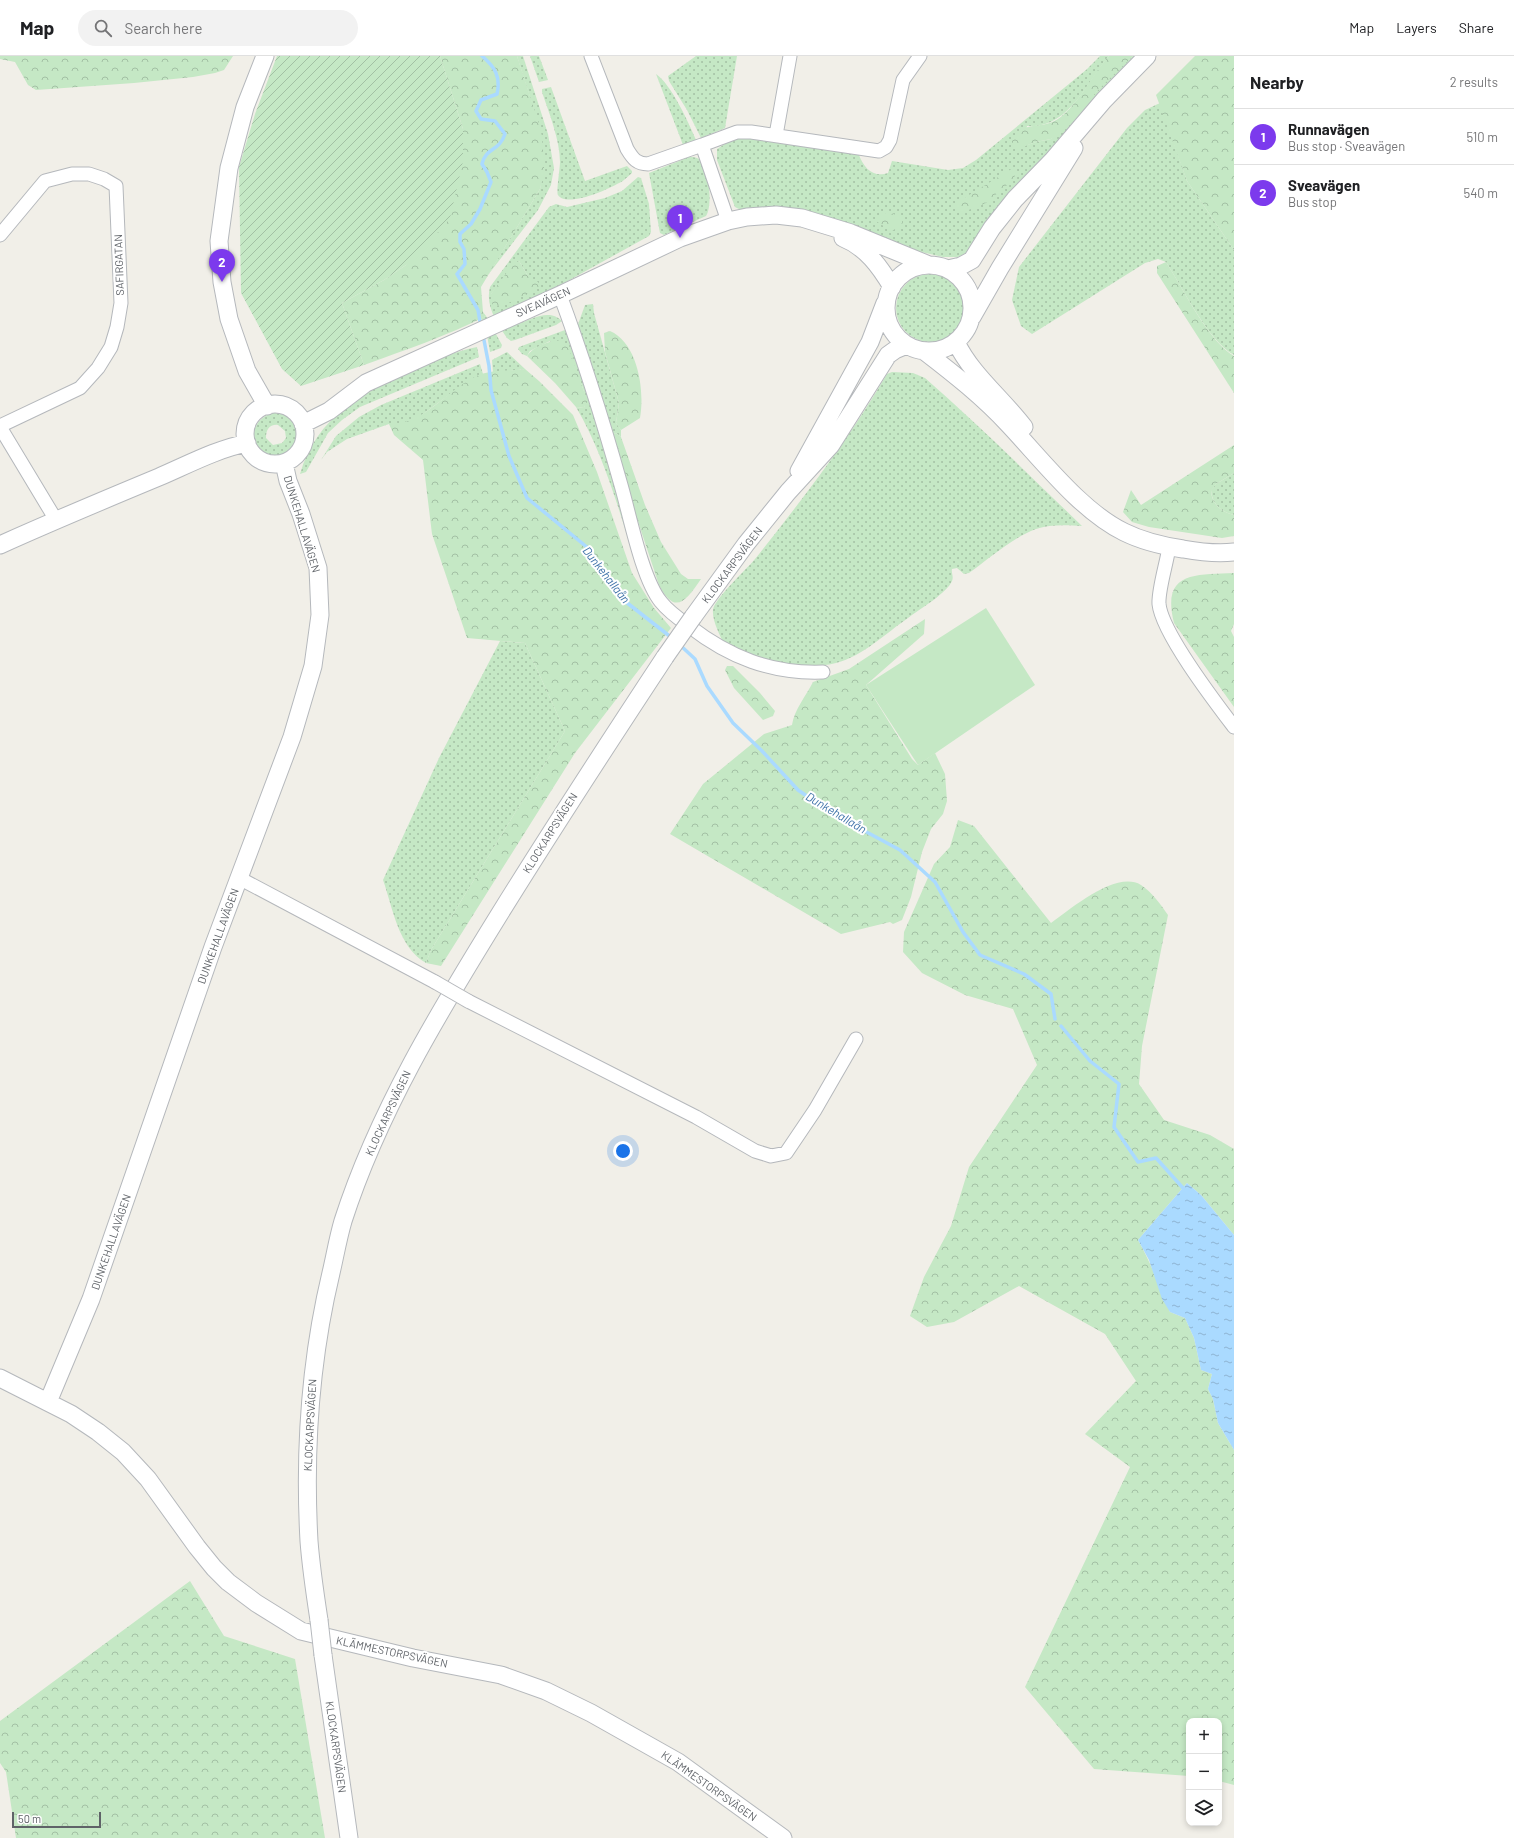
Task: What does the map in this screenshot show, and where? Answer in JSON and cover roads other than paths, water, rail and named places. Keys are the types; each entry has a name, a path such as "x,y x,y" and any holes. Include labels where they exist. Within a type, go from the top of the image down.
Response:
{"street":[{"path":"265,56 245,107 229,168 219,241 222,282 229,319 247,371 267,406"},
{"path":"592,56 627,149 633,160 641,164 648,164 737,132 776,135 879,151 886,147 890,140 903,80 920,56"},
{"path":"776,135 790,56"},
{"path":"747,217 776,215 802,218 851,233 929,265 948,269 961,266 972,260 992,228 1015,199 1052,161 1104,100 1147,56"},
{"path":"924,351 941,349 956,342 965,331 1000,268 1104,100"},
{"path":"702,145 728,221"},
{"name":"SAFIRGATAN","path":"0,235 45,181 72,174 89,174 104,179 116,186 121,303 117,327 111,347 98,368 80,388 0,427 56,520"},
{"path":"747,217 803,226 845,239 867,253 882,270 890,292 887,312 891,326 896,335 907,345 924,351 963,380 1002,418 1073,493 1095,513 1124,532 1169,547 1194,551 1223,553 1234,552"},
{"name":"SVEAVÄGEN","path":"303,424 329,410 366,383 445,346 560,295 680,238 728,221 747,217"},
{"path":"788,492 870,342 890,292 896,281 907,271 929,265"},
{"path":"948,269 961,280 968,290 971,301 971,318"},
{"path":"560,295 611,450 643,563 651,586 661,602 678,618 720,648 747,661 796,672 823,672"},
{"path":"956,342 961,352 984,382 1013,412 1073,493"},
{"path":"788,492 831,444 888,355 907,345"},
{"path":"281,405 287,407 299,417 303,424 305,432 302,448 291,460 284,463 270,464 263,461 250,451 246,433 248,423 259,410 267,406 281,405"},
{"path":"0,545 56,520 230,448 247,443"},
{"name":"DUNKEHALLAVÄGEN","path":"48,1402 91,1299 239,878 292,737 313,666 320,615 318,568 301,514 288,481 284,463"},
{"name":"KLOCKARPSVÄGEN","path":"349,1838 309,1544 307,1467 314,1366 324,1302 342,1223 366,1160 392,1104 443,1004 573,797 665,656 746,544 788,492"},
{"path":"1169,547 1159,602 1160,613 1166,627 1191,667 1234,727"},
{"path":"239,878 468,1001 696,1117 755,1151 771,1156 786,1153 798,1137 856,1039"},
{"name":"KLÄMMESTORPSVÄGEN","path":"0,1378 71,1414 98,1432 123,1452 148,1479 214,1568 228,1582 256,1603 301,1631 406,1657 501,1675 546,1691 591,1712 678,1762 783,1838"}],"water":[{"path":"1187,1183 1201,1195 1234,1235 1234,1450 1218,1423 1213,1399 1208,1389 1212,1374 1201,1370 1194,1338 1185,1318 1170,1312 1162,1299 1149,1260 1138,1240"}],"waterway":[{"name":"Dunkehallaån","path":"481,327 478,310 457,274 465,264 464,249 460,242 460,234 471,224 480,209 491,182 482,164 486,155 499,144 505,134 495,121 481,119 476,111 481,100 497,94 498,88 494,68 482,56"},
{"name":"Dunkehallaån","path":"483,335 489,366 491,390 509,456 527,498 588,548 626,602 672,638"},
{"name":"Dunkehallaån","path":"680,645 695,659 707,686 733,723 762,751 798,790 833,814 900,850 935,882 963,932 980,955 1024,974 1051,994 1055,1019"},
{"name":"Dunkehallaån","path":"1061,1026 1090,1061 1119,1084 1114,1127 1138,1162 1156,1158 1183,1188"}],"place":[{"name":"Runnavägen","path":"680,238"},
{"name":"Sveavägen","path":"222,282"}]}
